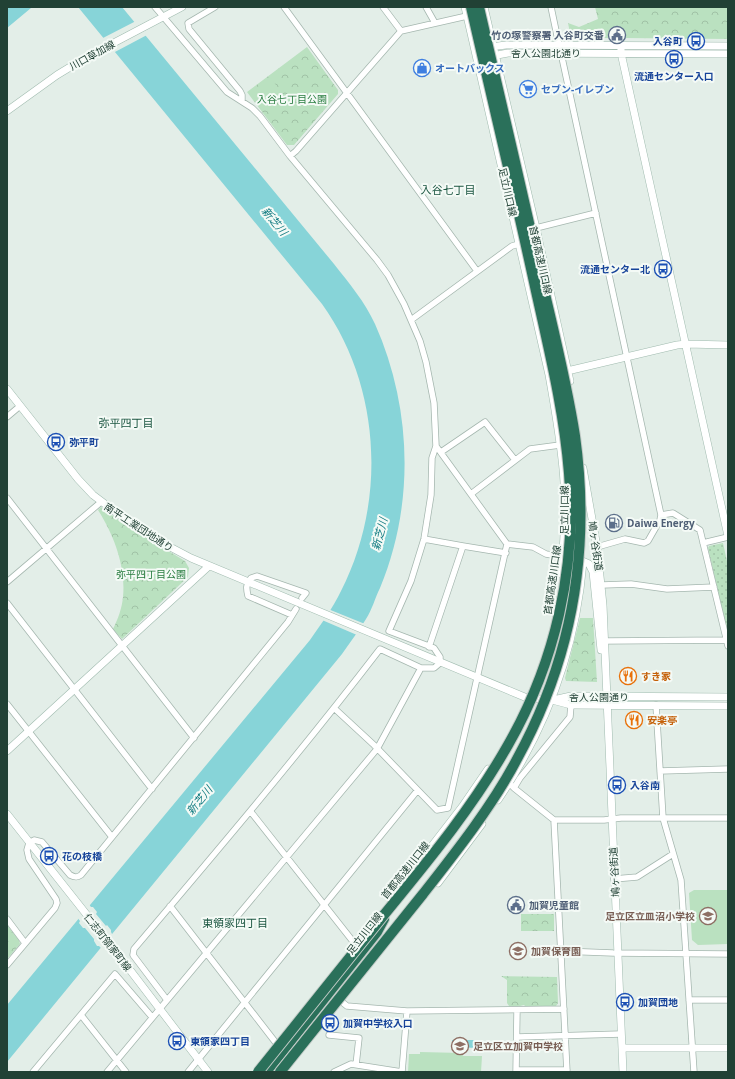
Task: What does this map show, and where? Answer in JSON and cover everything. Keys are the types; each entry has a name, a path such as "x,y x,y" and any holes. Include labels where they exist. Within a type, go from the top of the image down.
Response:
{"highway":[{"name":"首都高速川口線","path":"280,1072 440,872 504,783 521,752 549,691 567,633 574,598 579,556 580,518 579,473 574,434 566,388 479,7"},
{"name":"首都高速川口線","path":"258,1072 432,857 492,771 512,738 539,683 556,629 564,594 568,555 570,496 567,454 558,390 529,258 469,11"},
{"path":"273,1072 361,958 377,932 400,887"},
{"path":"266,1072 361,958 421,904"}],"main road":[{"name":"川口草加線","path":"7,111 64,71 94,53 182,7"},
{"name":"足立川口線","path":"252,1072 400,887 462,807 486,772 501,748 527,698 538,671 553,623 559,595 563,557 564,481 549,375 476,55 469,11 465,7"},
{"name":"足立川口線","path":"286,1072 421,904 512,786 552,700 562,673 579,596 583,561 584,492 583,468 578,428 568,371 484,7"},
{"name":"舎人公園北通り","path":"476,55 483,49 506,44 728,46"},
{"path":"621,46 621,53 728,537"},
{"name":"舎人公園北通り","path":"476,55 485,58 508,53 728,54"},
{"path":"549,375 686,344 728,345"},
{"name":"南平工業団地通り","path":"7,389 78,478 101,502 155,539 209,566 440,662"},
{"name":"鳩ヶ谷街道","path":"583,468 602,585 606,696"},
{"name":"鳩ヶ谷街道","path":"563,557 583,561 589,564 593,572 607,705 623,1072"},
{"path":"7,751 209,566"},
{"path":"440,662 527,698 552,700"},
{"name":"舎人公園通り","path":"552,700 570,696 728,697"},
{"name":"舎人公園通り","path":"552,700 571,705 728,706"},
{"name":"仁志町領家町線","path":"7,814 117,953 208,1072"},
{"path":"622,1048 728,1048"}],"street":[{"path":"155,7 227,92 252,108 260,116 290,156 388,275 411,320 426,362 431,382 434,403 436,446 432,458 430,495 424,539 411,581 389,631 434,648 440,657 440,662 434,668 421,668 380,649 251,812 134,949 134,955 167,1000"},
{"path":"215,7 188,23 189,29 240,91 242,101"},
{"path":"284,7 477,271"},
{"path":"383,7 401,31"},
{"path":"426,7 434,23"},
{"path":"551,7 559,45"},
{"path":"290,156 401,31 434,23 469,11"},
{"path":"561,53 661,515 660,520 648,541 644,543 625,539 597,547"},
{"path":"536,228 596,213"},
{"path":"411,320 512,246 519,244"},
{"path":"7,417 20,406"},
{"path":"441,452 485,422 515,460"},
{"path":"471,494 530,449 560,445"},
{"path":"334,708 437,810 448,808 507,544 436,446"},
{"path":"7,498 194,738"},
{"path":"7,582 101,502"},
{"path":"661,515 673,513 700,530 728,646"},
{"path":"703,543 728,537"},
{"path":"424,539 506,553"},
{"path":"507,544 533,547 546,554 563,557"},
{"path":"429,646 463,546"},
{"path":"292,615 248,596 246,587 248,582 251,578 257,576 306,593 302,598"},
{"path":"602,585 632,584 667,589 714,587"},
{"path":"7,603 152,789"},
{"path":"7,965 55,908 57,903 56,899 29,859 27,850 29,843 34,840 42,842 70,875 78,877 81,875 288,622 296,609"},
{"path":"605,640 727,640"},
{"path":"107,1072 377,749 421,668"},
{"path":"7,704 112,837"},
{"path":"571,705 570,717 512,786 554,820 612,820 621,818 728,818"},
{"path":"656,705 663,818 681,880 694,1072"},
{"path":"660,771 728,769"},
{"path":"188,1072 417,791"},
{"path":"251,812 355,944"},
{"path":"517,1011 516,1071 567,1071 554,820"},
{"path":"614,879 637,877 673,854"},
{"path":"170,906 276,1043"},
{"path":"7,919 25,943"},
{"path":"561,951 728,954"},
{"path":"33,1072 115,974 152,1017"},
{"path":"689,1000 728,1000"},
{"path":"342,1002 347,1006 407,1011 564,1010"},
{"path":"334,1072 351,1064 402,1072 407,1011"},
{"path":"81,1015 126,1072"},
{"path":"517,1037 621,1034"},
{"path":"329,1035 359,1038 356,1065"}],"green space":[{"path":"595,7 728,7 728,39 622,38 622,28 610,28 609,38 571,38 568,23 579,27 598,19"},
{"name":"入谷七丁目公園","path":"307,47 338,90 338,94 294,145 287,145 247,92"},
{"path":"270,77 281,92 269,101 258,86"},
{"name":"弥平四丁目公園","path":"101,507 127,526 185,561 189,568 188,577 122,639 113,629 120,613 123,574 114,541 98,510"},
{"path":"723,543 728,566 728,634 708,548 709,546"},
{"path":"580,618 593,618 597,682 566,681 565,678"},
{"path":"694,890 728,890 728,944 698,945 692,940 689,893"},
{"path":"521,914 554,914 554,931 521,931"},
{"path":"7,925 19,940 20,944 7,959"},
{"path":"501,976 557,977 558,1003 556,1006 509,1006 507,1003 507,980"},
{"path":"420,1052 462,1053 463,1056 482,1056 481,1072 408,1072 409,1054 420,1054"}],"water":[{"path":"7,7 30,7 31,8 7,28"},
{"name":"新芝川","path":"78,7 122,7 362,300 375,324 387,356 396,388 402,422 404,489 399,523 391,556 380,588 368,615 342,654 7,1062 7,1005 310,640 331,610 356,556 366,520 371,482 371,444 366,407 356,371 342,336 322,304"},
{"path":"452,1040 477,1040 477,1048 452,1047"}],"pier":[{"path":"136,21 147,35 113,53 101,39"},
{"path":"328,609 365,624 357,635 322,620"},
{"path":"88,903 97,912 96,914 106,926 107,925 111,930 113,936 102,949 97,946 94,939 79,923 80,921 77,917"}],"place":[{"name":"竹の塚警察署 入谷町交番","path":"617,35"},
{"name":"入谷町","path":"696,41"},
{"name":"流通センター入口","path":"674,59"},
{"name":"オートバックス","path":"422,68"},
{"name":"セブン-イレブン","path":"528,89"},
{"name":"流通センター北","path":"663,269"},
{"name":"弥平町","path":"56,442"},
{"name":"Daiwa Energy","path":"614,523"},
{"name":"すき家","path":"628,676"},
{"name":"安楽亭","path":"634,720"},
{"name":"入谷南","path":"617,785"},
{"name":"花の枝橋","path":"49,856"},
{"name":"加賀児童館","path":"516,905"},
{"name":"足立区立皿沼小学校","path":"708,916"},
{"name":"加賀保育園","path":"518,951"},
{"name":"加賀団地","path":"625,1002"},
{"name":"加賀中学校入口","path":"330,1023"},
{"name":"東領家四丁目","path":"177,1041"},
{"name":"足立区立加賀中学校","path":"460,1046"}],"district":[{"name":"入谷七丁目","path":"448,189"},
{"name":"弥平四丁目","path":"126,422"},
{"name":"東領家四丁目","path":"235,922"}]}
